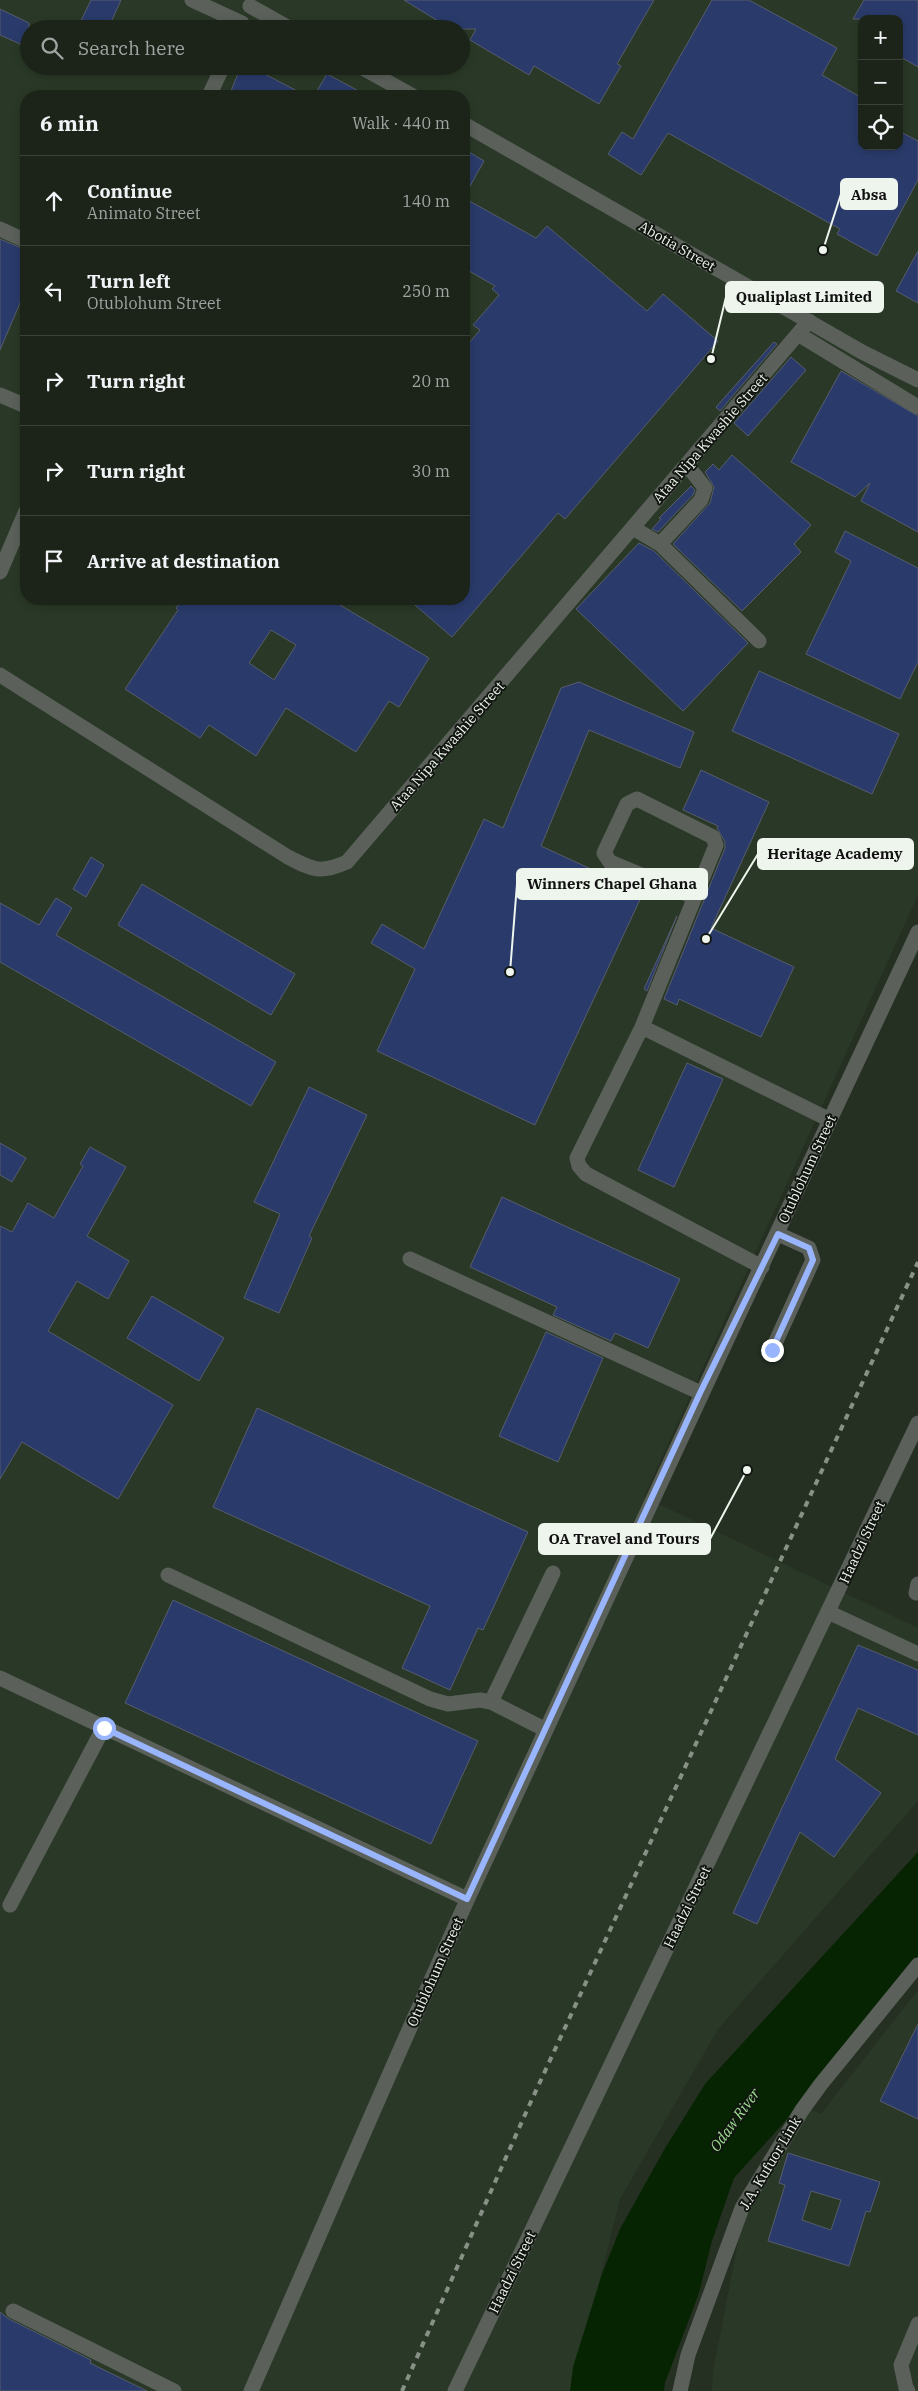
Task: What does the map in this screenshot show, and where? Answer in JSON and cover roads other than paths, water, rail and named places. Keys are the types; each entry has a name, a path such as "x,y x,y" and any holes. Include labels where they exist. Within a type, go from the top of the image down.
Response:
{"street":[{"path":"192,0 230,20"},
{"path":"244,20 251,3 277,20"},
{"path":"212,90 219,75"},
{"path":"376,75 403,90"},
{"name":"Abotia Street","path":"470,127 862,352 918,380"},
{"path":"0,229 20,238"},
{"name":"Ataa Nipa Kwashie Street","path":"0,675 288,857 308,868 329,870 347,862 809,321"},
{"path":"798,334 918,407"},
{"path":"0,394 20,403"},
{"path":"660,544 704,495 705,488 687,465"},
{"path":"0,572 20,525"},
{"path":"632,528 660,544 759,641"},
{"path":"694,897 610,862 604,853 627,804 637,799 713,837 716,845 642,1027 577,1158 579,1166 586,1174 762,1268"},
{"name":"Otublohum Street","path":"251,2391 467,1899 700,1393 762,1268 918,932"},
{"path":"642,1027 830,1120"},
{"path":"772,1350 813,1260 809,1248 778,1234"},
{"path":"410,1259 700,1393"},
{"name":"Haadzi Street","path":"455,2391 918,1423"},
{"path":"491,1702 553,1573"},
{"path":"168,1574 430,1700 448,1704 480,1700 491,1702 546,1730"},
{"path":"828,1612 918,1654"},
{"path":"0,1678 467,1899"},
{"path":"10,1905 104,1728"},
{"name":"J.A. Kufuor Link","path":"680,2391 688,2355 742,2208 812,2097 918,1965"},
{"path":"14,2311 174,2391"},
{"path":"908,2391 901,2365 918,2324"}],"water":[{"name":"Odaw River","path":"918,1852 918,1961 807,2097 734,2178 712,2241 699,2293 665,2383 664,2391 570,2391 573,2367 602,2274 620,2229 664,2150 705,2084"}],"railway":[{"path":"402,2391 528,2108 918,1262"}],"place":[{"name":"Absa","path":"823,250"},
{"name":"Qualiplast Limited","path":"711,359"},
{"name":"Heritage Academy","path":"706,939"},
{"name":"Winners Chapel Ghana","path":"510,972"},
{"name":"OA Travel and Tours","path":"747,1470"}]}
